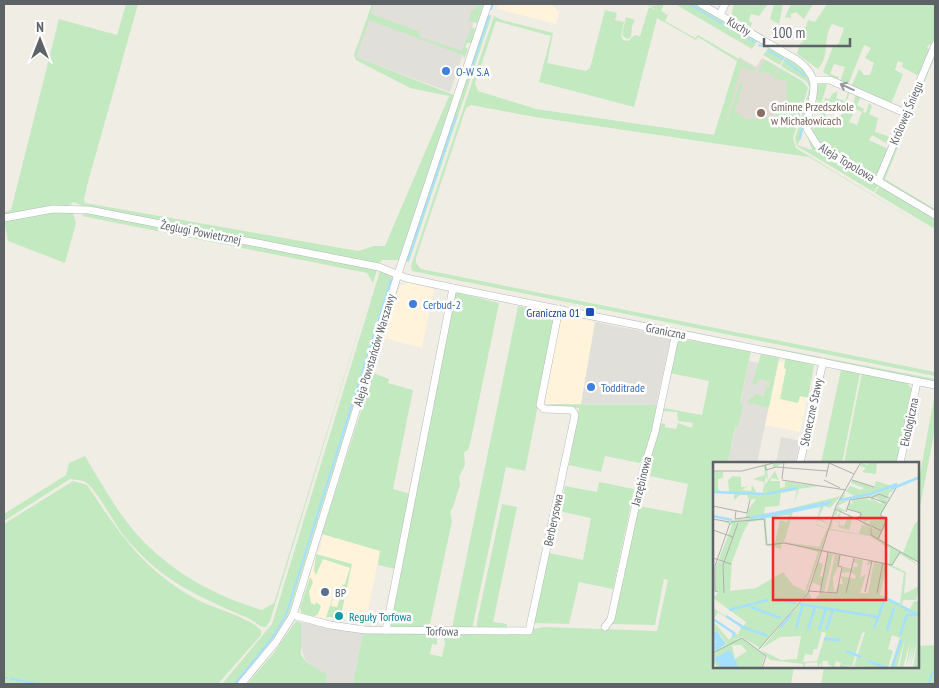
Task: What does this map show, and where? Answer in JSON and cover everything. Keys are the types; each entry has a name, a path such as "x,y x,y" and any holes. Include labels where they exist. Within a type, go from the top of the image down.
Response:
{"street":[{"name":"Aleja Powstańców Warszawy","path":"241,684 280,637 292,615 398,274 488,4"},
{"name":"Kuchy","path":"702,4 802,64 811,72 814,80"},
{"path":"720,15 725,4"},
{"name":"Królowej Śniegu","path":"878,181 935,45"},
{"path":"814,80 830,80 905,113"},
{"name":"Aleja Topolowa","path":"814,80 807,126 809,136 817,145 935,215"},
{"name":"Żeglugi Powietrznej","path":"4,218 53,209 89,210 379,268 398,274"},
{"name":"Graniczna","path":"398,274 415,280 453,288 935,385"},
{"path":"386,630 453,288"},
{"name":"Berberysowa","path":"530,628 575,413 572,410 542,409 540,404 559,309"},
{"name":"Jarzębinowa","path":"605,627 611,619 642,471 655,432 676,333"},
{"name":"Słoneczne Stawy","path":"800,462 823,362"},
{"name":"Ekologiczna","path":"900,462 918,382"},
{"name":"Torfowa","path":"292,615 330,625 386,630 528,631 530,628"}],"shaded area":[{"path":"374,4 480,4 450,92 355,57"},
{"path":"499,4 551,4 559,12 556,24 497,9"},
{"name":"Gminne Przedszkole w Michałowicach","path":"739,57 756,67 762,58 802,81 807,90 792,138 781,145 714,135"},
{"name":"Cerbud-2","path":"410,282 434,289 422,348 384,338 400,286"},
{"path":"560,315 595,322 581,404 544,404"},
{"path":"595,322 671,337 656,405 581,404"},
{"path":"761,354 779,358 757,462 728,462 749,361 759,363"},
{"path":"785,359 814,365 800,432 765,425 778,362 782,363"},
{"path":"781,437 800,441 795,462 776,462"},
{"path":"323,534 380,551 366,620 303,616 300,612 315,553 320,551"},
{"path":"300,622 363,632 353,684 326,684 327,674 306,662 300,645"}],"green space":[{"path":"126,4 138,4 88,182 84,199 85,203 358,251 374,246 385,246 449,96 410,88 356,60 354,55 372,4 374,4 371,14 418,31 420,37 462,51 471,27 475,29 471,43 467,43 465,47 468,49 464,59 463,55 369,20 356,57 454,95 399,260 382,260 379,264 135,217 83,206 74,202 68,206 4,216 4,212 11,210 59,19 117,35"},
{"path":"479,4 484,4 477,23 469,21 471,10 473,11"},
{"path":"646,4 652,6 664,4 661,11 668,15 665,21 695,38 698,35 756,69 754,71 741,67 722,136 740,83 743,84 735,111 746,119 761,119 762,117 770,120 776,117 777,109 787,98 786,85 789,82 774,78 780,68 803,82 808,88 793,138 796,148 935,233 809,157 535,117 471,105 466,108 416,258 416,263 421,269 935,372 935,376 412,271 411,266 494,16 502,20 553,33 547,63 586,71 590,68 605,10 617,13 615,20 624,22 621,36 623,40 628,41 635,35 640,36 649,7 659,11","holes":["657,18 696,40 698,37 737,61 714,135 536,109 478,91 475,83 496,21 551,36 539,82 634,107"]},
{"path":"675,4 696,4 758,40 752,49"},
{"path":"734,4 768,4 759,16 751,14 749,21 752,23 751,27 731,16"},
{"path":"774,4 783,4 779,24 770,19"},
{"path":"791,4 813,4 804,19 796,12 791,14 791,18 785,17"},
{"path":"827,4 935,4 935,40 933,46 929,44 927,48 931,50 920,74 917,75 902,67 903,63 898,61 895,70 903,74 891,104 895,107 856,89 852,85 859,69 864,75 870,75 874,63 865,58 871,48 864,45 848,85 840,82 845,67 834,64 830,74 839,77 837,80 823,72 833,47 839,43 844,28 832,24 827,35 826,52 818,69 797,54 800,44 804,41 802,40 808,20 815,22"},
{"path":"492,15 409,262 405,262 487,16"},
{"path":"626,17 635,20 632,26 631,37 627,39 622,35"},
{"path":"769,48 785,56 780,65 763,55"},
{"path":"935,51 935,56 885,179 935,209 935,212 881,178"},
{"path":"786,57 805,71 809,78 810,86 811,95 807,114 801,139 797,145 812,150 808,139 817,148 879,184 874,192 797,146 795,139 810,87 806,81 781,66"},
{"path":"765,60 778,67 773,77 772,74 763,71 762,74 758,72"},
{"path":"828,81 818,114 815,113 818,84"},
{"path":"842,87 850,91 847,101 851,103 853,114 849,122 857,125 862,112 856,109 854,111 852,108 856,93 861,97 857,105 864,109 863,112 866,113 869,103 872,106 869,114 878,118 875,132 891,137 888,144 872,135 869,140 888,149 876,177 819,144 811,131 814,116 817,117 813,131 819,118 837,127 842,113 829,108 825,116 831,120 820,115 825,98 830,99 832,94 838,91 836,98 845,101 848,92 841,89"},
{"path":"880,185 935,217 935,229 875,193"},
{"path":"72,211 76,223 65,263 8,241 4,220 34,214"},
{"path":"87,212 377,270 270,621 266,627 260,626 250,619 197,595 152,565 124,536 99,498 84,481 70,479 4,521 4,514 66,475 69,463 85,456 126,521 139,537 170,565 205,587 243,604 262,610 274,603 373,283 367,273 82,216"},
{"path":"380,271 392,274 393,277 289,613 275,636 237,684 222,684 272,624"},
{"path":"455,292 499,303 471,439 468,450 464,452 465,465 459,477 460,485 454,506 450,512 452,521 430,624 425,628 391,627 389,625"},
{"path":"518,306 556,314 525,471 506,467 472,629 452,628"},
{"path":"597,313 749,343 597,315"},
{"path":"682,339 751,351 740,403 743,404 738,427 735,427 728,462 713,462 713,668 794,668 791,684 353,684 363,632 437,633 437,645 432,644 430,654 442,657 445,643 443,635 448,632 531,634 532,629 544,627 657,631 668,580 664,579 655,625 612,624 638,506 682,514 688,484 650,476 651,470 646,469 656,442 660,423 665,424 665,427 676,429 678,423 692,428 693,423 678,421 677,412 662,411 663,408 702,415 709,381 670,373 677,342"},
{"path":"764,346 935,379 935,383 766,348"},
{"path":"761,354 779,358 769,407 748,403 750,397 754,398 755,393 764,397 766,387 769,387 770,381 758,379 756,385 752,384"},
{"path":"787,357 814,365 808,398 800,396 798,403 780,399 786,369 784,368 785,359"},
{"path":"841,370 860,373 842,462 821,462"},
{"path":"373,373 389,379 388,383 413,390 393,489 410,494 395,569 378,565 380,551 322,534"},
{"path":"862,373 906,382 913,390 898,462 844,462"},
{"path":"935,393 935,429 919,512 919,480"},
{"path":"544,404 656,405 655,420 647,449 640,463 605,456 601,472 569,465 579,408"},
{"path":"73,481 87,485 122,535 146,563 161,575 196,599 240,617 261,630 261,635 218,684 4,684 4,524"},
{"path":"599,482 634,489 613,589 579,582 569,624 533,623 549,553 583,560 591,518 559,511 565,486 597,492"},
{"path":"502,504 517,507 493,622 507,624 507,628 477,629 477,622"},
{"path":"316,554 352,564 341,615 337,615 341,619 326,618 334,593 331,606 337,607 342,592 335,590 345,584 350,568 323,559 316,575 314,571"},
{"path":"310,577 313,582 309,592 311,603 315,605 316,602 321,606 318,614 312,618 302,614 300,608"},
{"path":"296,621 300,622 301,625 301,655 306,662 327,674 326,684 247,684 273,654"},
{"path":"935,645 935,684 821,684 824,668 919,668 919,646"}],"waterway":[{"path":"491,9 493,4"},
{"path":"689,4 754,42"},
{"path":"468,78 489,16"},
{"path":"768,50 783,59"},
{"path":"785,60 805,76"},
{"path":"800,138 805,114"},
{"path":"408,260 456,116"},
{"path":"235,684 272,638 286,615 391,280"},
{"path":"928,684 932,674 935,672"},
{"path":"11,679 40,684"}],"place":[{"name":"O-W S.A","path":"446,71"},
{"name":"Gminne Przedszkole w Michałowicach","path":"761,113"},
{"name":"Cerbud-2","path":"413,304"},
{"name":"Graniczna 01","path":"590,312"},
{"name":"Todditrade","path":"591,387"},
{"name":"BP","path":"325,592"},
{"name":"Reguły Torfowa","path":"339,616"}]}
